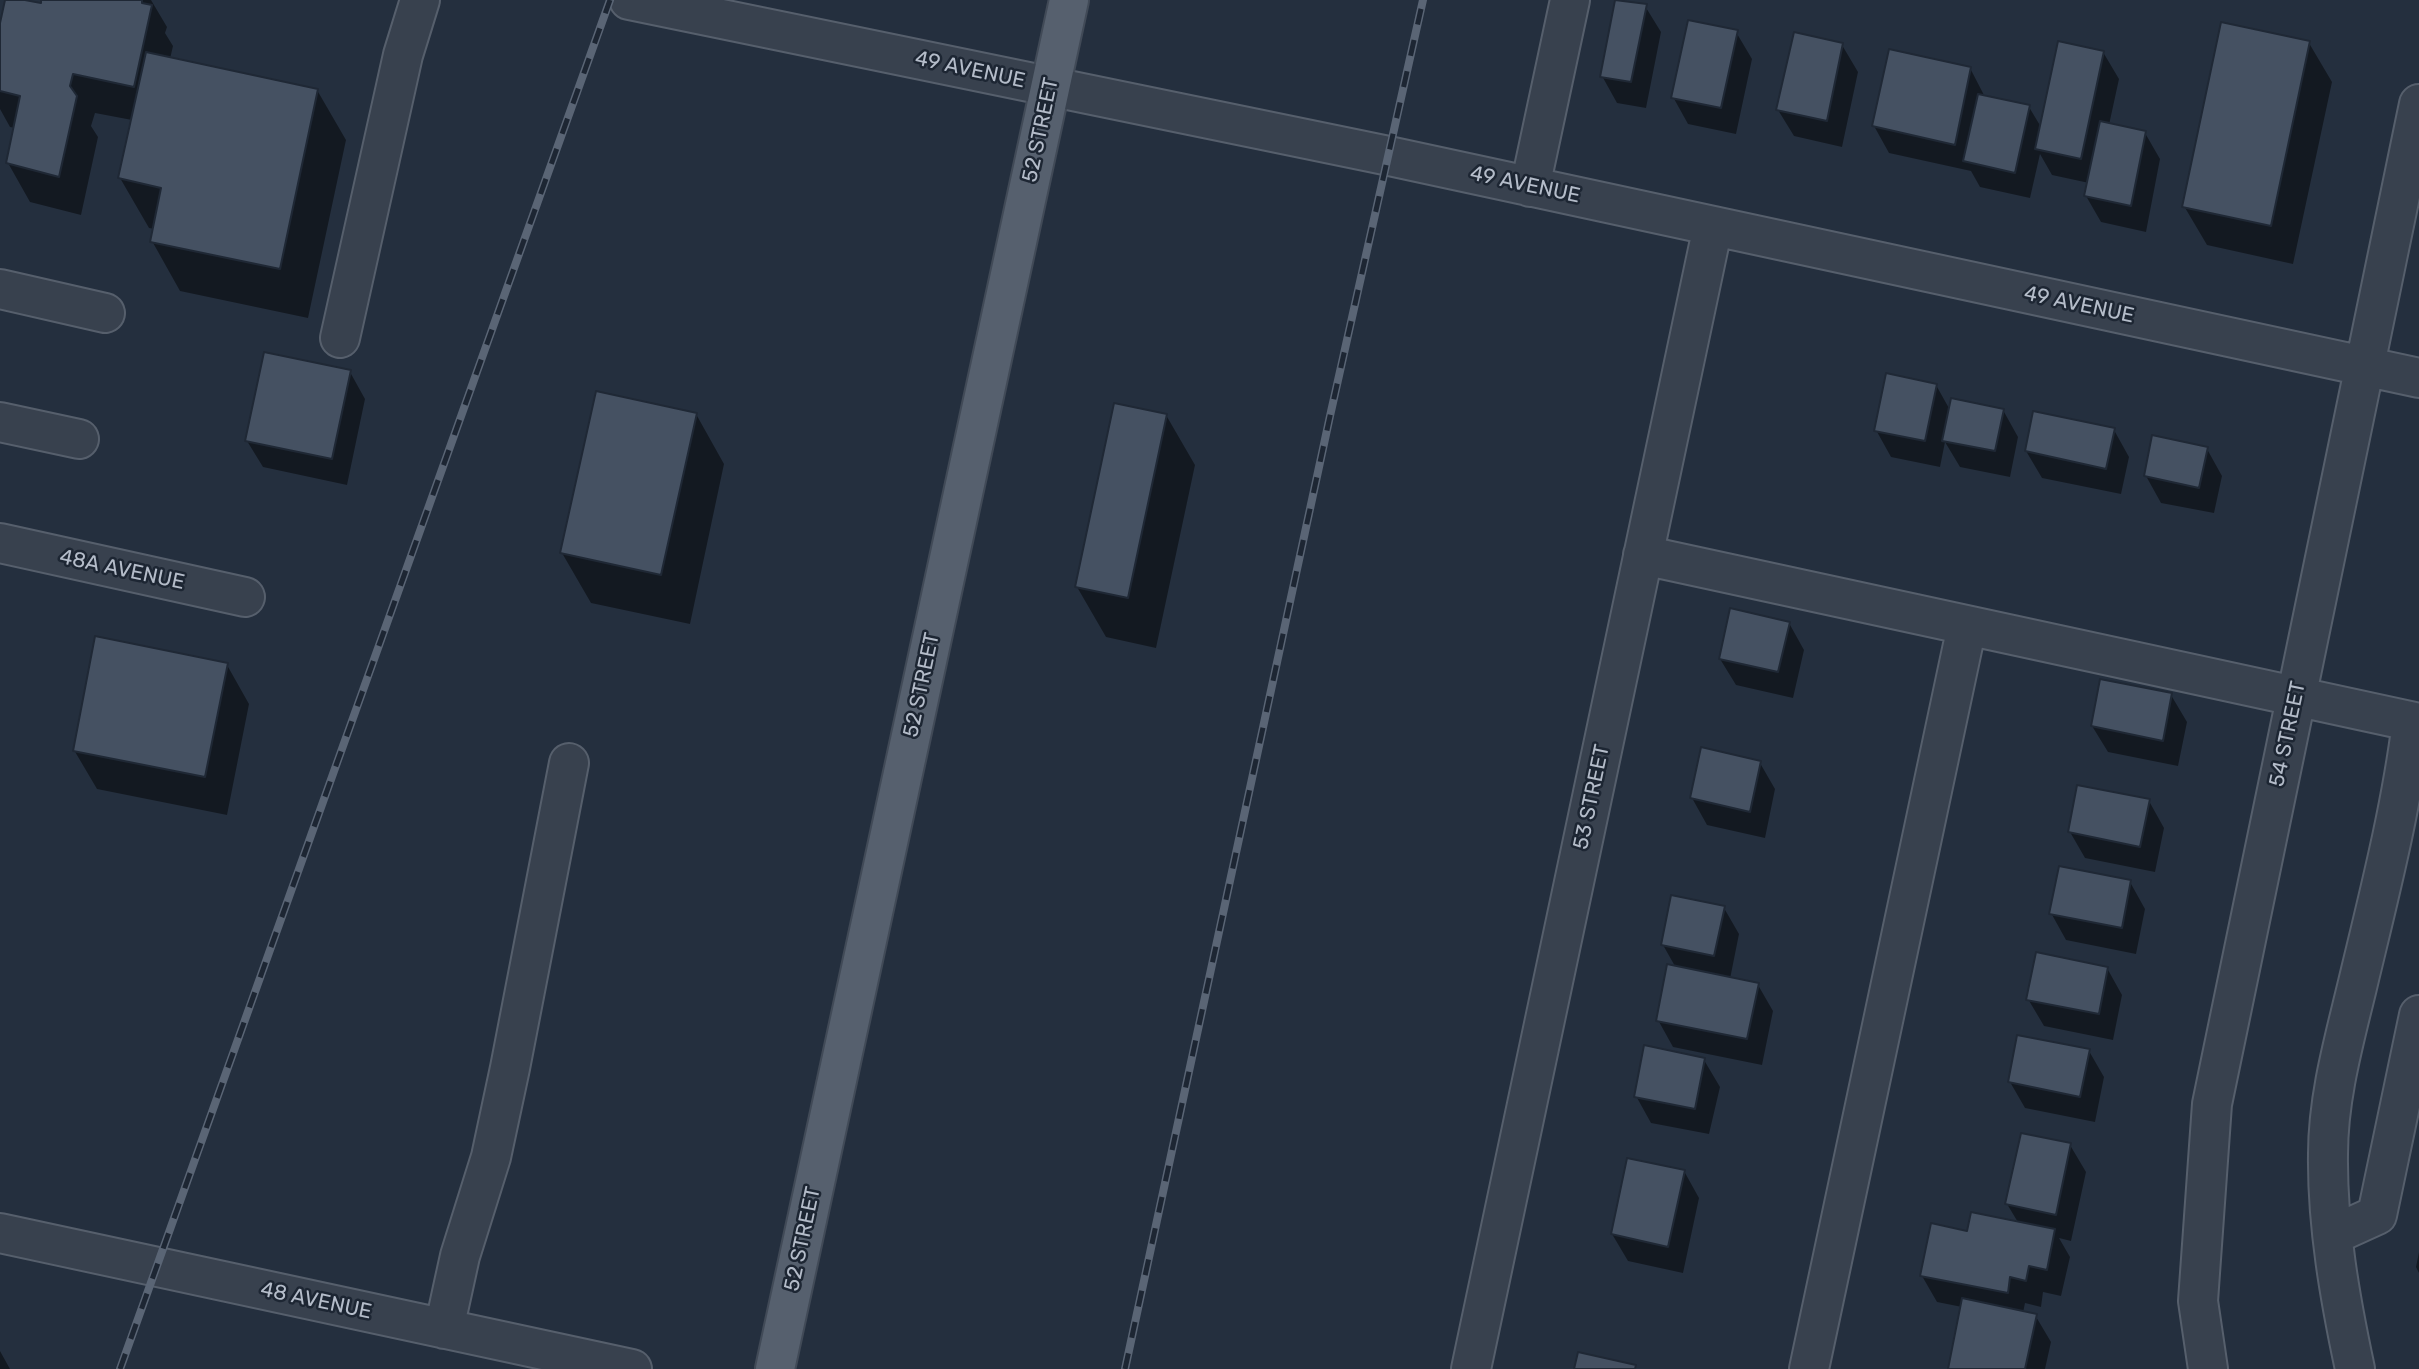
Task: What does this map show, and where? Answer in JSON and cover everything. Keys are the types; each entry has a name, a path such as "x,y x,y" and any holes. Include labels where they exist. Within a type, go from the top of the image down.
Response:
{"main road":[{"name":"52 STREET","path":"775,1369 1069,0"}],"street":[{"path":"340,338 403,55 420,0"},
{"name":"49 AVENUE","path":"629,0 1389,156 2419,378"},
{"path":"1530,187 1570,0"},
{"name":"54 STREET","path":"2208,1369 2198,1301 2212,1104 2419,104"},
{"name":"53 STREET","path":"1471,1369 1713,226"},
{"path":"0,289 105,313"},
{"path":"0,422 79,439"},
{"name":"48A AVENUE","path":"0,543 245,597"},
{"path":"1643,555 2416,722 2335,1083 2328,1152 2333,1235 2355,1369"},
{"path":"1809,1369 1967,626"},
{"path":"444,1329 460,1256 491,1157 508,1081 569,763"},
{"path":"2333,1235 2377,1215 2419,1015"},
{"name":"48 AVENUE","path":"0,1233 632,1369"}],"building":[{"path":"5,0 41,3 41,0 142,0 142,3 152,5 134,87 73,74 70,86 77,96 59,177 6,163 20,96 0,91 0,23"},
{"path":"1615,0 1647,4 1631,82 1600,77"},
{"path":"1688,20 1738,30 1721,108 1671,98"},
{"path":"2221,22 2310,41 2271,226 2182,207"},
{"path":"1794,32 1843,43 1827,121 1776,110"},
{"path":"2058,41 2104,51 2081,159 2035,149"},
{"path":"1889,49 1971,67 1955,145 1872,126"},
{"path":"146,52 318,89 280,269 150,242 161,188 118,178"},
{"path":"1978,94 2030,105 2015,173 1963,161"},
{"path":"2100,121 2146,131 2131,206 2084,196"},
{"path":"264,352 351,370 332,459 245,441"},
{"path":"1886,373 1937,384 1925,441 1874,431"},
{"path":"596,391 697,413 661,575 560,553"},
{"path":"1951,398 2004,409 1995,451 1942,441"},
{"path":"1114,403 1167,414 1128,598 1075,587"},
{"path":"2033,411 2115,428 2106,469 2025,451"},
{"path":"2152,435 2208,447 2199,488 2144,476"},
{"path":"1730,608 1790,622 1778,672 1719,659"},
{"path":"95,636 228,663 205,777 73,751"},
{"path":"2100,679 2172,693 2163,741 2091,726"},
{"path":"1701,747 1761,761 1750,812 1690,798"},
{"path":"2077,785 2150,799 2140,847 2068,832"},
{"path":"2059,866 2131,880 2122,928 2049,914"},
{"path":"1671,895 1725,906 1714,956 1661,945"},
{"path":"2036,952 2108,967 2099,1014 2026,1000"},
{"path":"1667,964 1759,983 1747,1039 1656,1021"},
{"path":"2017,1035 2090,1049 2080,1097 2008,1082"},
{"path":"1644,1045 1705,1058 1695,1109 1634,1097"},
{"path":"2021,1133 2071,1143 2056,1215 2005,1204"},
{"path":"1627,1158 1685,1170 1668,1247 1611,1234"},
{"path":"1971,1212 2055,1229 2047,1270 2029,1266 2026,1281 2010,1277 2008,1293 1920,1276 1931,1223 1967,1231"},
{"path":"1962,1298 2037,1314 2025,1369 1948,1369"},
{"path":"1578,1352 1636,1365 1635,1369 1574,1369"}],"railway":[{"path":"120,1369 610,0"},
{"path":"1125,1369 1330,416 1423,0"}]}
